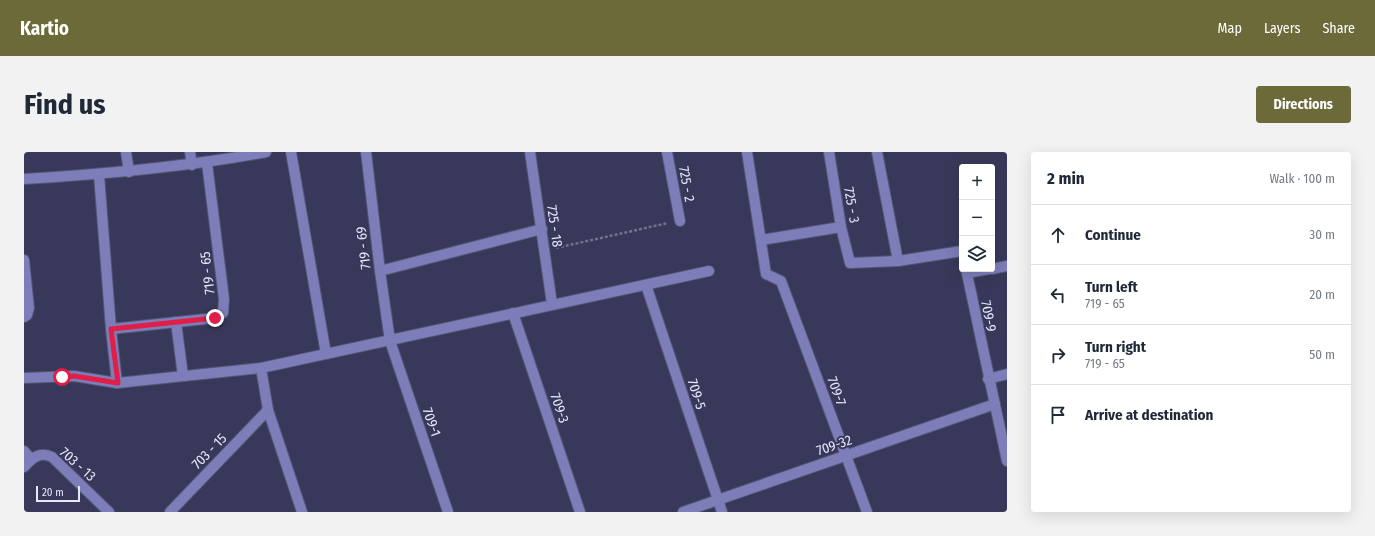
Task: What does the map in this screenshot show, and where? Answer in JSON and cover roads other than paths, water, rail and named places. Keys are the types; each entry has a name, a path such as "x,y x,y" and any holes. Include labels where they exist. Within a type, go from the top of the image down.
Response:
{"street":[{"path":"126,152 129,172"},
{"path":"190,152 192,165"},
{"path":"24,179 99,175 192,165 266,152"},
{"path":"291,152 326,354"},
{"name":"719 - 69","path":"366,152 390,341"},
{"name":"725 - 18","path":"530,152 552,304"},
{"name":"725 - 2","path":"667,152 680,221"},
{"path":"747,152 761,240 841,227"},
{"name":"725 - 3","path":"829,152 841,227 850,263 898,261"},
{"path":"877,152 898,261 959,251"},
{"name":"719 - 65","path":"111,329 215,318 223,313 224,299 207,163"},
{"path":"99,175 111,329 118,383"},
{"path":"380,271 542,229"},
{"name":"709-7","path":"761,240 766,274 773,279 781,280 867,512"},
{"path":"24,260 29,308 27,315 24,317"},
{"path":"995,268 1007,266"},
{"path":"24,378 74,376 118,383 261,368 709,271"},
{"name":"709-9","path":"966,272 988,379 1007,461"},
{"name":"709-5","path":"646,285 722,512"},
{"name":"709-3","path":"513,313 580,512"},
{"path":"176,322 183,376"},
{"name":"709-1","path":"390,341 448,512"},
{"path":"261,368 268,410 302,512"},
{"path":"988,379 1007,374"},
{"name":"709-32","path":"683,512 995,404"},
{"name":"703 - 15","path":"170,512 268,410"},
{"path":"24,451 27,463"},
{"name":"703 - 13","path":"27,463 39,455 52,457 109,512"}]}
